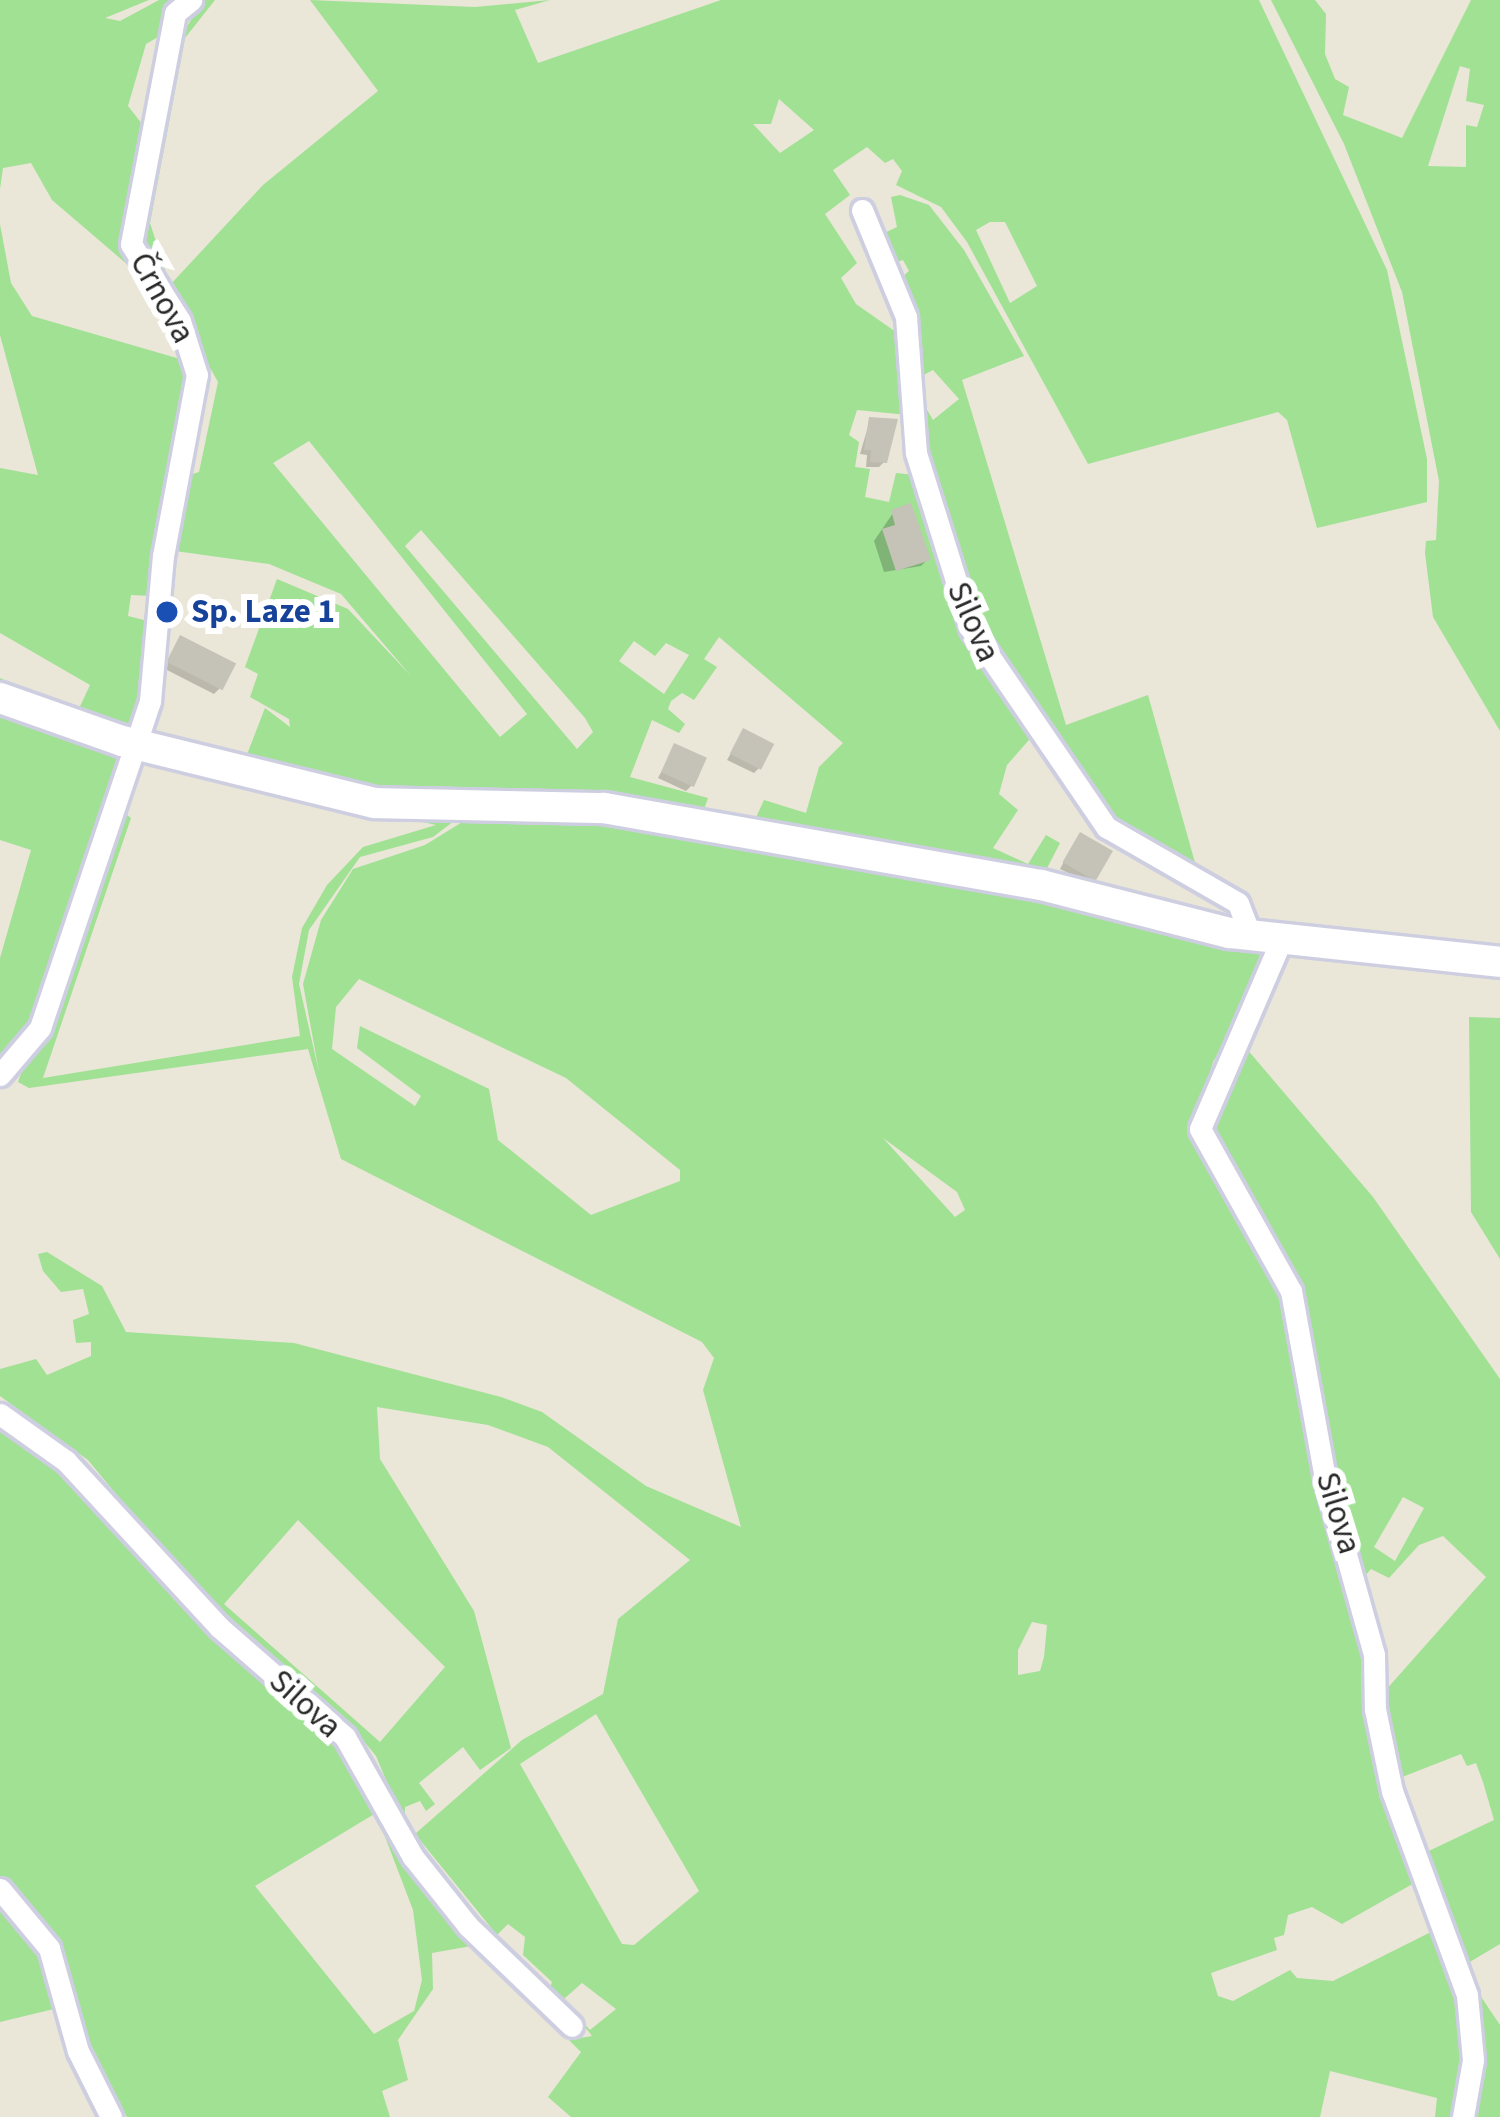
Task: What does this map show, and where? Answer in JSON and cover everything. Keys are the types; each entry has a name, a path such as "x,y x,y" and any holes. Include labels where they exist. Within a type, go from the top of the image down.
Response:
{"street":[{"name":"Črnova","path":"133,744 149,701 164,556 197,375 180,321 131,244 175,13 190,0"},
{"name":"Silova","path":"862,210 906,317 916,453 971,629 1096,817 1153,860 1238,902 1250,934"},
{"path":"0,698 133,744 375,803 604,808 1018,880 1250,934 1500,962"},
{"path":"0,1075 40,1028 133,744"},
{"name":"Silova","path":"1283,936 1199,1130 1291,1291 1325,1479 1374,1654 1375,1709 1392,1791 1467,1995 1472,2060 1463,2117"},
{"name":"Silova","path":"0,1414 66,1461 219,1627 345,1737 413,1857 468,1926 572,2026"},
{"path":"0,1888 49,1948 77,2051 111,2117"}],"green space":[{"path":"0,0 149,0 105,18 120,21 159,0 182,0 165,33 146,44 128,106 146,129 123,242 128,265 52,200 31,163 3,168 0,189"},
{"path":"204,0 215,0 185,38 150,223 170,285 263,185 378,91 310,0 475,7 550,0 515,10 538,63 721,0 1259,0 1387,270 1427,459 1427,502 1317,528 1287,420 1278,412 1088,464 967,242 941,207 896,185 902,171 893,159 885,163 867,147 833,170 850,195 825,214 857,263 841,278 856,304 903,337 908,415 857,410 849,435 859,442 855,467 870,469 865,497 889,502 896,473 915,475 988,671 1035,733 1007,765 999,794 1018,810 993,848 1028,864 1046,835 1060,843 1042,878 753,824 764,800 806,813 819,767 843,743 719,637 704,659 717,667 694,700 682,693 671,701 668,709 685,724 679,733 652,720 630,777 708,798 702,815 414,797 244,762 265,708 290,727 289,719 250,697 258,674 245,667 277,579 348,609 411,676 341,594 269,564 168,550 184,477 199,472 218,382 140,243 175,45","holes":["779,99 814,130 780,153 753,124 771,124","990,222 1005,222 1037,286 1010,303 976,230","309,441 527,714 500,737 273,463","421,530 585,718 593,732 577,749 405,546","634,641 655,656 666,643 689,655 664,694 619,661"]},
{"path":"1271,0 1315,0 1326,14 1325,54 1335,79 1349,87 1343,115 1402,138 1471,0 1500,0 1500,731 1433,617 1425,553 1426,541 1436,540 1439,481 1402,292 1344,144","holes":["1460,66 1470,69 1466,101 1484,105 1477,127 1466,125 1466,167 1428,166"]},
{"path":"900,195 929,205 964,250 1024,356 962,380 1066,725 1148,695 1199,877 1123,836 993,663 926,482 923,403 933,420 959,399 933,370 916,379 900,279 909,271 903,260 892,263 878,236 897,227 891,197"},
{"path":"0,224 11,283 32,316 187,361 189,395 156,538 152,596 131,595 128,616 148,621 147,653 138,712 124,729 77,720 0,690 0,678 76,715 90,685 0,633 0,468 38,475 0,335"},
{"path":"0,708 118,749 119,763 42,1015 0,1069 0,958 31,850 0,840"},
{"path":"137,753 283,789 143,757 119,809 131,818 43,1078 300,1036 292,977 302,928 327,885 363,847 436,825 334,801 565,814 877,862 1266,949 1264,972 1213,1062 1195,1125 1279,1274 1416,1882 1342,1924 1312,1907 1288,1915 1284,1935 1274,1938 1277,1950 1211,1973 1218,1996 1233,2001 1290,1970 1297,1978 1333,1981 1439,1928 1466,2026 1459,2117 1435,2117 1437,2098 1330,2071 1320,2117 571,2117 548,2097 581,2052 569,2040 592,2036 576,2015 590,2030 616,2009 582,1983 557,2005 547,1995 552,1982 523,1955 525,1937 508,1924 497,1935 415,1834 522,1740 603,1694 618,1619 690,1560 548,1447 488,1425 377,1407 380,1459 474,1611 511,1748 480,1770 463,1747 419,1783 435,1804 426,1811 420,1801 405,1807 405,1825 376,1756 343,1716 187,1580 88,1460 0,1396 0,1369 36,1359 47,1375 91,1356 91,1342 76,1343 73,1320 89,1314 83,1289 61,1292 43,1271 38,1254 47,1252 102,1286 126,1332 294,1343 501,1397 542,1412 646,1486 741,1527 703,1390 714,1358 702,1342 341,1159 308,1049 29,1088 18,1082","holes":["458,818 464,821 425,845 353,869 321,920 303,984 319,1072 299,984 309,930 360,857 433,837","359,979 566,1078 680,1170 680,1181 591,1215 498,1140 489,1089 360,1026 357,1048 421,1096 415,1106 332,1049 336,1007","883,1138 957,1192 965,1210 955,1217","298,1520 445,1667 380,1742 224,1604","1032,1622 1047,1625 1040,1671 1018,1675 1018,1650","596,1714 699,1891 634,1945 622,1944 520,1764"]},
{"path":"1469,1017 1500,1018 1500,1259 1471,1212"},
{"path":"1246,1048 1373,1197 1500,1379 1500,1944 1463,1966 1416,1857 1494,1820 1483,1782 1476,1763 1467,1766 1461,1754 1392,1781 1377,1700 1486,1577 1443,1536 1419,1545 1389,1578 1371,1569 1362,1579 1328,1478 1306,1334 1205,1135","holes":["1403,1497 1424,1508 1395,1561 1374,1547"]},
{"path":"0,1420 30,1439 338,1737 477,1945 432,1953 433,1989 398,2040 408,2080 382,2091 390,2117 127,2117 84,2051 68,1990 0,1882","holes":["376,1813 413,1910 422,1980 414,2011 374,2034 255,1886"]},
{"path":"0,1901 39,1942 62,2007 0,2022"},
{"path":"1465,1973 1500,2025 1500,2117 1467,2117"}],"building":[{"path":"869,417 898,419 887,463 870,462 871,450 864,450"},
{"path":"911,503 931,560 896,571 882,529 895,525 891,510"},
{"path":"180,635 236,664 223,690 166,662"},
{"path":"743,728 774,744 761,770 730,754"},
{"path":"674,743 707,758 694,787 661,772"},
{"path":"1080,832 1113,851 1095,881 1062,862"}],"place":[{"name":"Sp. Laze 1","path":"167,612"}]}
